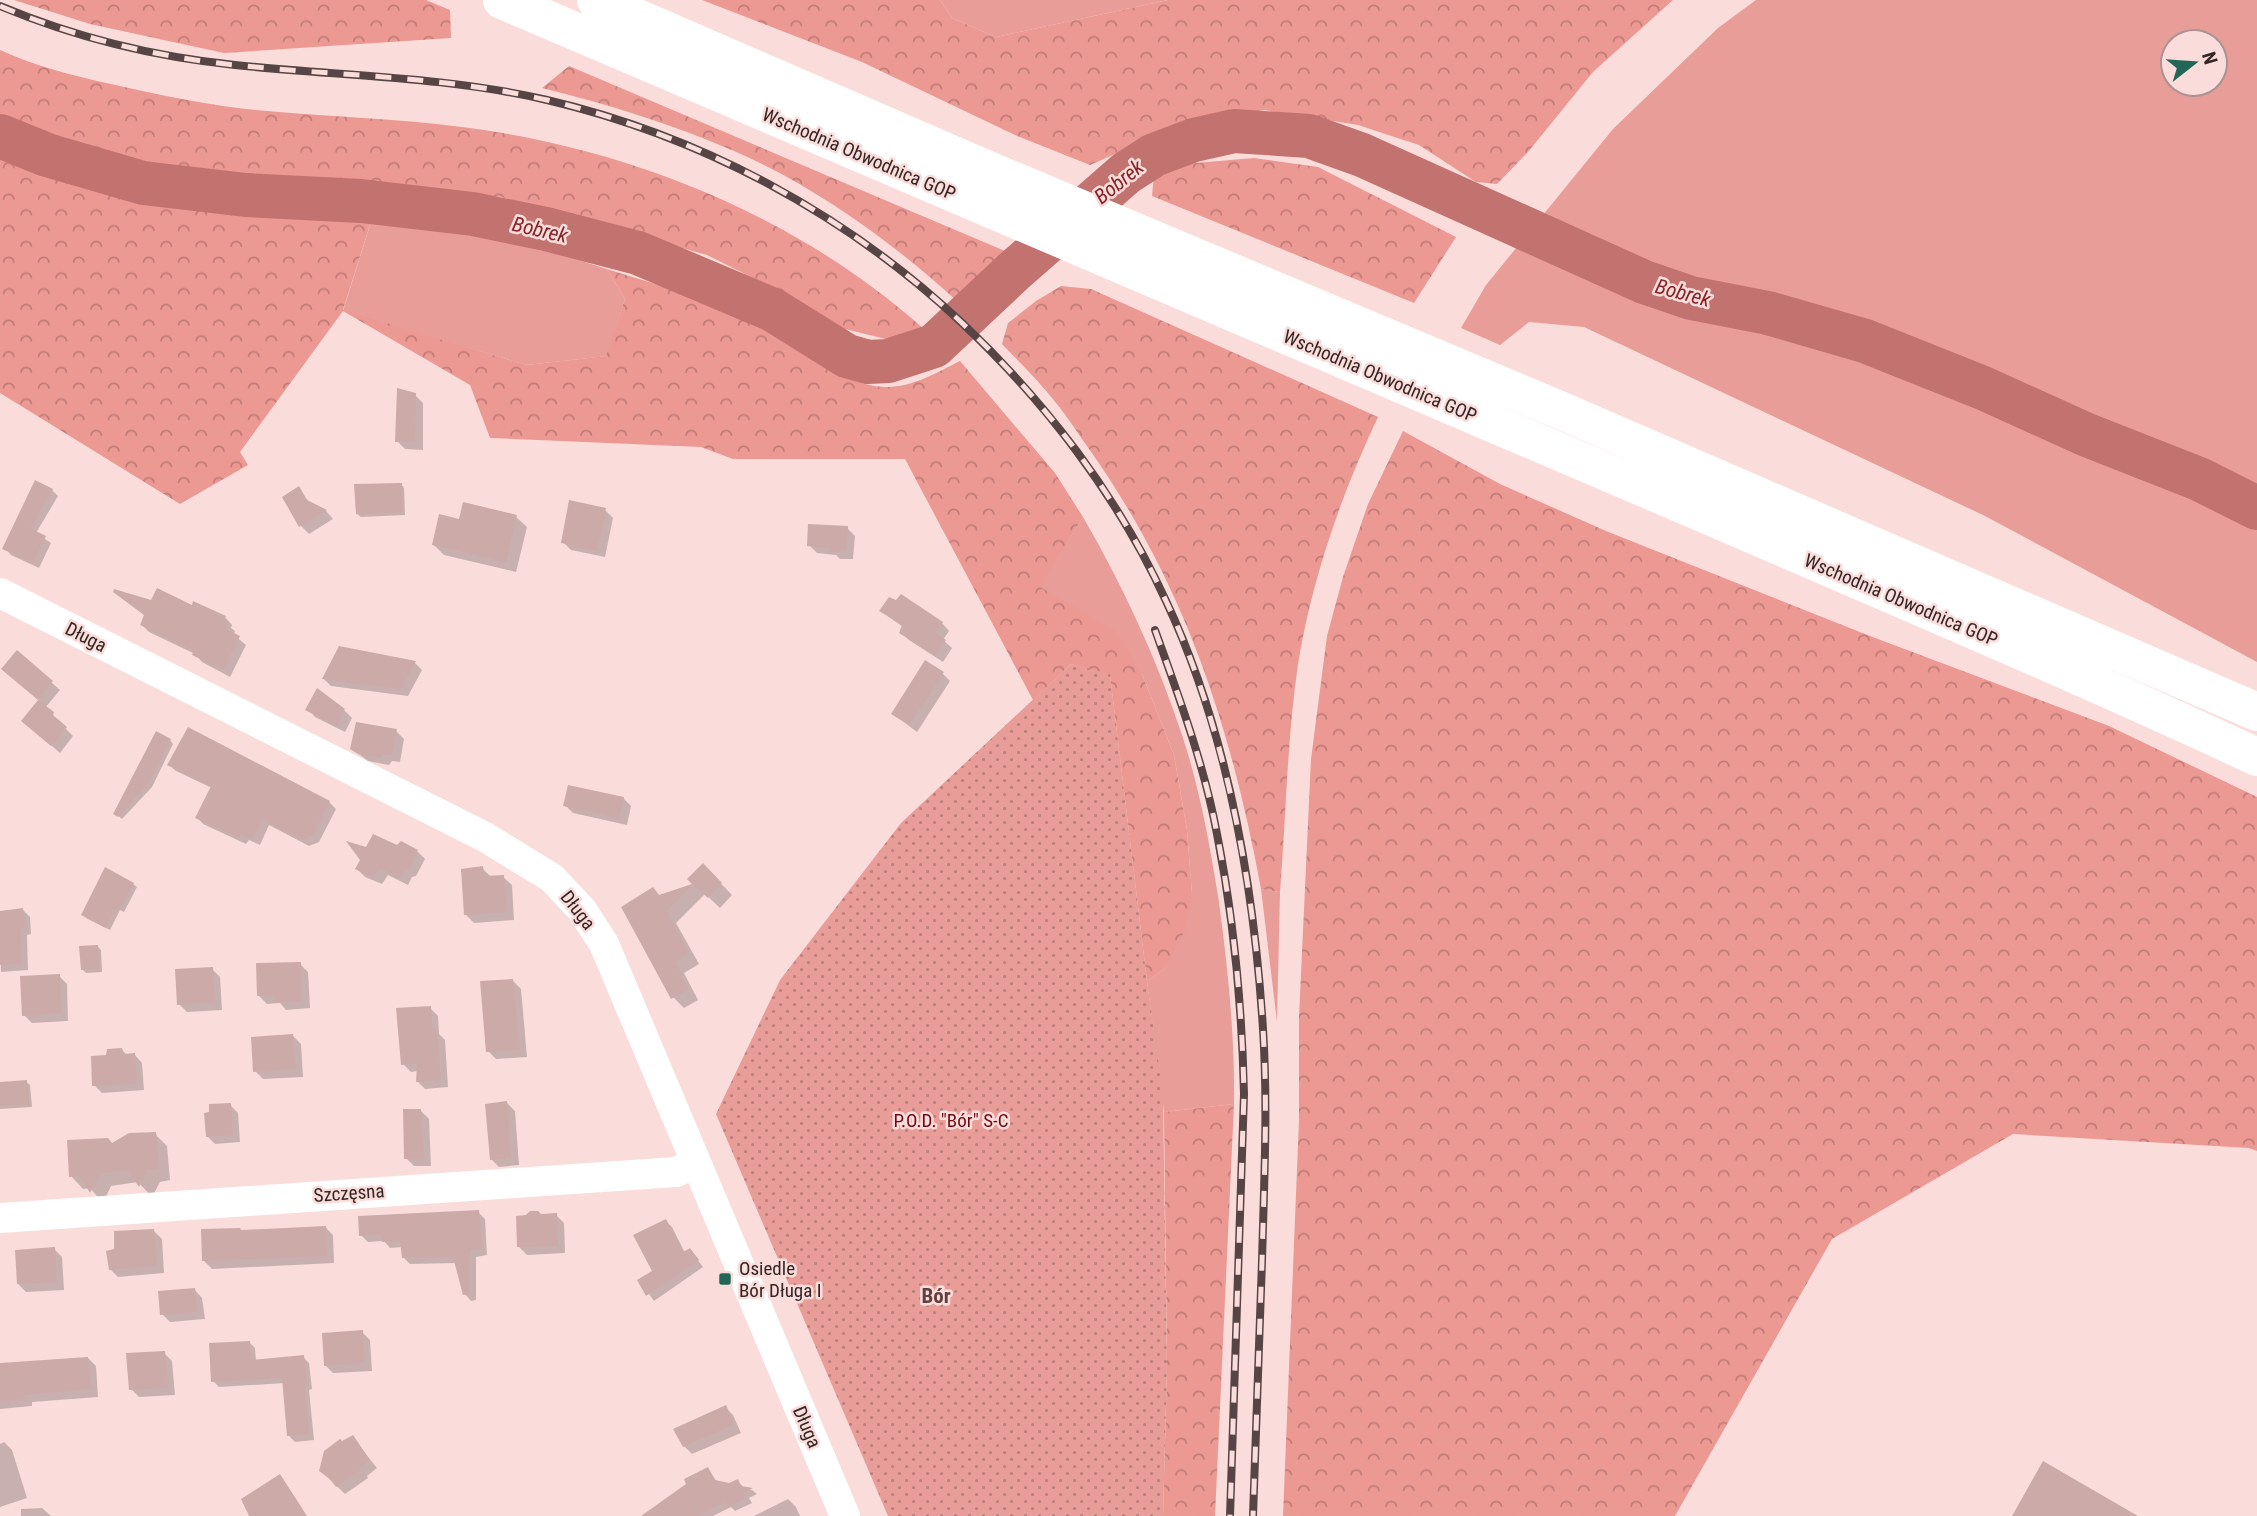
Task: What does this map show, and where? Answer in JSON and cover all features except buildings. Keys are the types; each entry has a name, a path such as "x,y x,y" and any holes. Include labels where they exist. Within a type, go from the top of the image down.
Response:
{"highway":[{"name":"Wschodnia Obwodnica GOP","path":"502,0 1548,447 2076,675 2257,757"},
{"name":"Wschodnia Obwodnica GOP","path":"596,0 974,164 1562,411 2257,712"}],"street":[{"name":"Długa","path":"0,593 485,837 552,878 582,910 604,944 845,1516"},
{"name":"Szczęsna","path":"0,1219 676,1171 696,1163"}],"green space":[{"path":"14,0 426,0 450,10 451,38 224,53 90,24"},
{"path":"702,0 940,0 952,18 996,37 1168,0 1673,0 1593,72 1528,152 1497,184 1476,182 1419,145 1358,125 1264,110 1181,125 1090,165 1015,135 862,62"},
{"path":"940,0 1168,0 996,37 952,18"},
{"path":"1756,0 2257,0 2257,662 1985,516 1584,327 1529,322 1500,345 1461,328 1486,285 1613,129 1718,28"},
{"path":"0,50 69,74 201,102 256,110 462,127 525,137 587,152 648,170 767,221 823,253 875,289 925,330 898,342 841,328 783,293 707,255 501,197 382,187 343,310 527,365 606,356 625,299 607,269 740,314 834,371 867,385 905,385 960,361 1055,473 1083,517 1040,587 1116,631 1142,674 1174,755 1187,830 1192,894 1185,931 1163,970 1147,981 1110,675 1071,664 1033,700 905,459 733,459 701,447 490,438 470,385 343,311 240,452 248,465 180,504 0,393"},
{"path":"569,66 1012,254 959,303 881,238 824,199 764,165 663,123 542,88"},
{"path":"1254,158 1318,167 1456,237 1414,303 1152,196 1154,175 1184,164"},
{"path":"371,222 470,230 534,246 607,269 625,299 607,356 527,365 343,311"},
{"path":"1061,286 1091,289 1378,417 1329,538 1304,632 1291,721 1280,892 1261,889 1235,770 1218,713 1177,603 1151,550 1121,497 1068,419 1002,344 1008,323"},
{"path":"1403,431 1500,484 1606,531 1870,636 2109,726 2257,797 2257,1151 2249,1148 2013,1134 1832,1239 1675,1516 1283,1516 1299,1120 1299,1017 1311,759 1327,636 1343,577 1368,504"},
{"path":"1083,517 1112,569 1150,651 1182,735 1194,776 1219,902 1232,1028 1234,1104 1164,1112 1147,981 1163,970 1192,894 1187,830 1174,755 1142,674 1039,587"},
{"name":"P.O.D. \"Bór\" S-C","path":"1071,664 1110,674 1163,1095 1167,1366 1163,1516 888,1516 716,1114 780,980 901,823"},
{"path":"1261,889 1280,892 1277,1022"},
{"path":"1234,1104 1215,1516 1163,1516 1167,1366 1164,1112"}],"waterway":[{"name":"Bobrek","path":"0,136 47,155 143,183 246,195 361,201 473,214 546,229 638,253 773,310 847,356 868,362 888,361 934,346 1014,271 1126,173 1154,155 1194,140 1234,131 1309,136 1362,155 1644,282 1691,298 1768,313 1865,341 1983,388 2087,435 2199,479 2257,508"}],"railway":[{"path":"0,6 86,36 175,57 235,65 430,81 508,92 604,115 660,135 769,184 869,247 917,283 961,322 1022,384 1050,417 1126,524 1166,601 1206,703 1234,810 1253,920 1263,1029 1265,1087 1264,1203 1253,1516"},
{"path":"1155,630 1190,731 1212,808 1228,899 1239,996 1244,1094 1230,1516"}],"place":[{"name":"Osiedle Bór Długa I","path":"725,1279"}],"district":[{"name":"Bór","path":"936,1296"}]}
